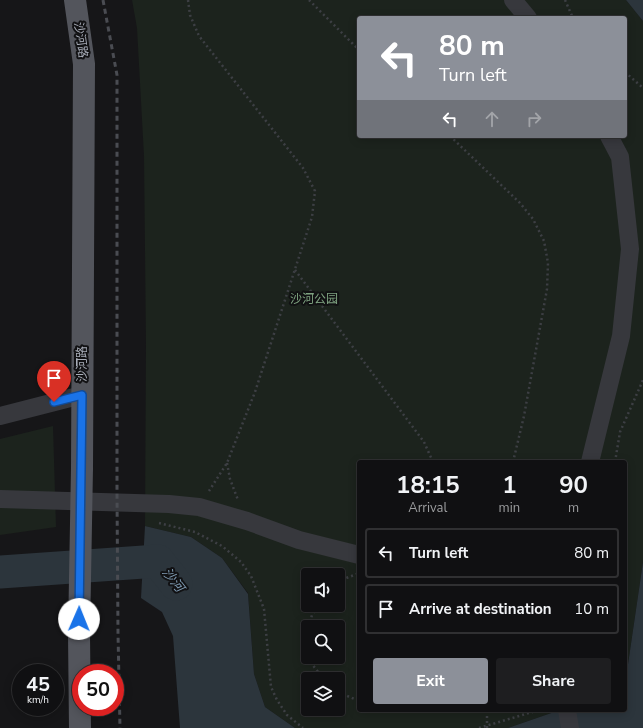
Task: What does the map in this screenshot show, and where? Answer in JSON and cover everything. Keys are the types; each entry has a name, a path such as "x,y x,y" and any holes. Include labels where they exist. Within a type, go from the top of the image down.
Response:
{"main road":[{"name":"沙河路","path":"75,0 84,64 82,468 79,634 80,728"}],"street":[{"path":"513,0 526,16"},
{"path":"590,460 621,336 630,249 620,157 610,138"},
{"path":"0,416 82,395"},
{"path":"0,499 170,504 199,507 247,521 299,540 357,554"},
{"path":"567,712 570,728"}],"path":[{"path":"188,0 190,15 199,36 302,168 315,191 312,217 255,392 227,463 199,507"},
{"path":"309,0 357,48"},
{"path":"565,0 572,16"},
{"path":"627,74 643,88"},
{"path":"452,138 520,203 534,219 544,241 548,263 547,289 524,416 513,460"},
{"path":"295,270 424,442 432,460"},
{"path":"615,460 620,432 643,380"},
{"path":"227,463 234,492 247,521"},
{"path":"153,522 195,532 222,546 241,562 252,576 264,609 271,687 277,700 287,715 303,728"},
{"path":"345,578 357,574"},
{"path":"312,664 318,672"},
{"path":"345,695 357,700"},
{"path":"487,712 487,728"},
{"path":"479,728 532,712"}],"green space":[{"name":"沙河公园","path":"132,0 626,0 643,21 643,562 627,671 627,460 357,460 357,712 554,712 508,728 295,728 265,707 254,674 248,593 222,558 191,537 145,526 146,344 144,156 137,28"},
{"path":"53,426 56,527 0,535 0,439"}],"water":[{"path":"626,0 643,0 643,21"},
{"path":"145,526 191,537 222,558 248,594 254,674 265,707 295,728 180,728 173,636 162,612 141,598"},
{"path":"643,562 643,728 508,728 554,712 627,712 627,671"}],"waterway":[{"name":"沙河","path":"0,572 158,561 176,584"}],"railway":[{"path":"103,0 117,75 117,494 120,728"}],"route":[{"path":"54,402 82,395 79,619"}]}
